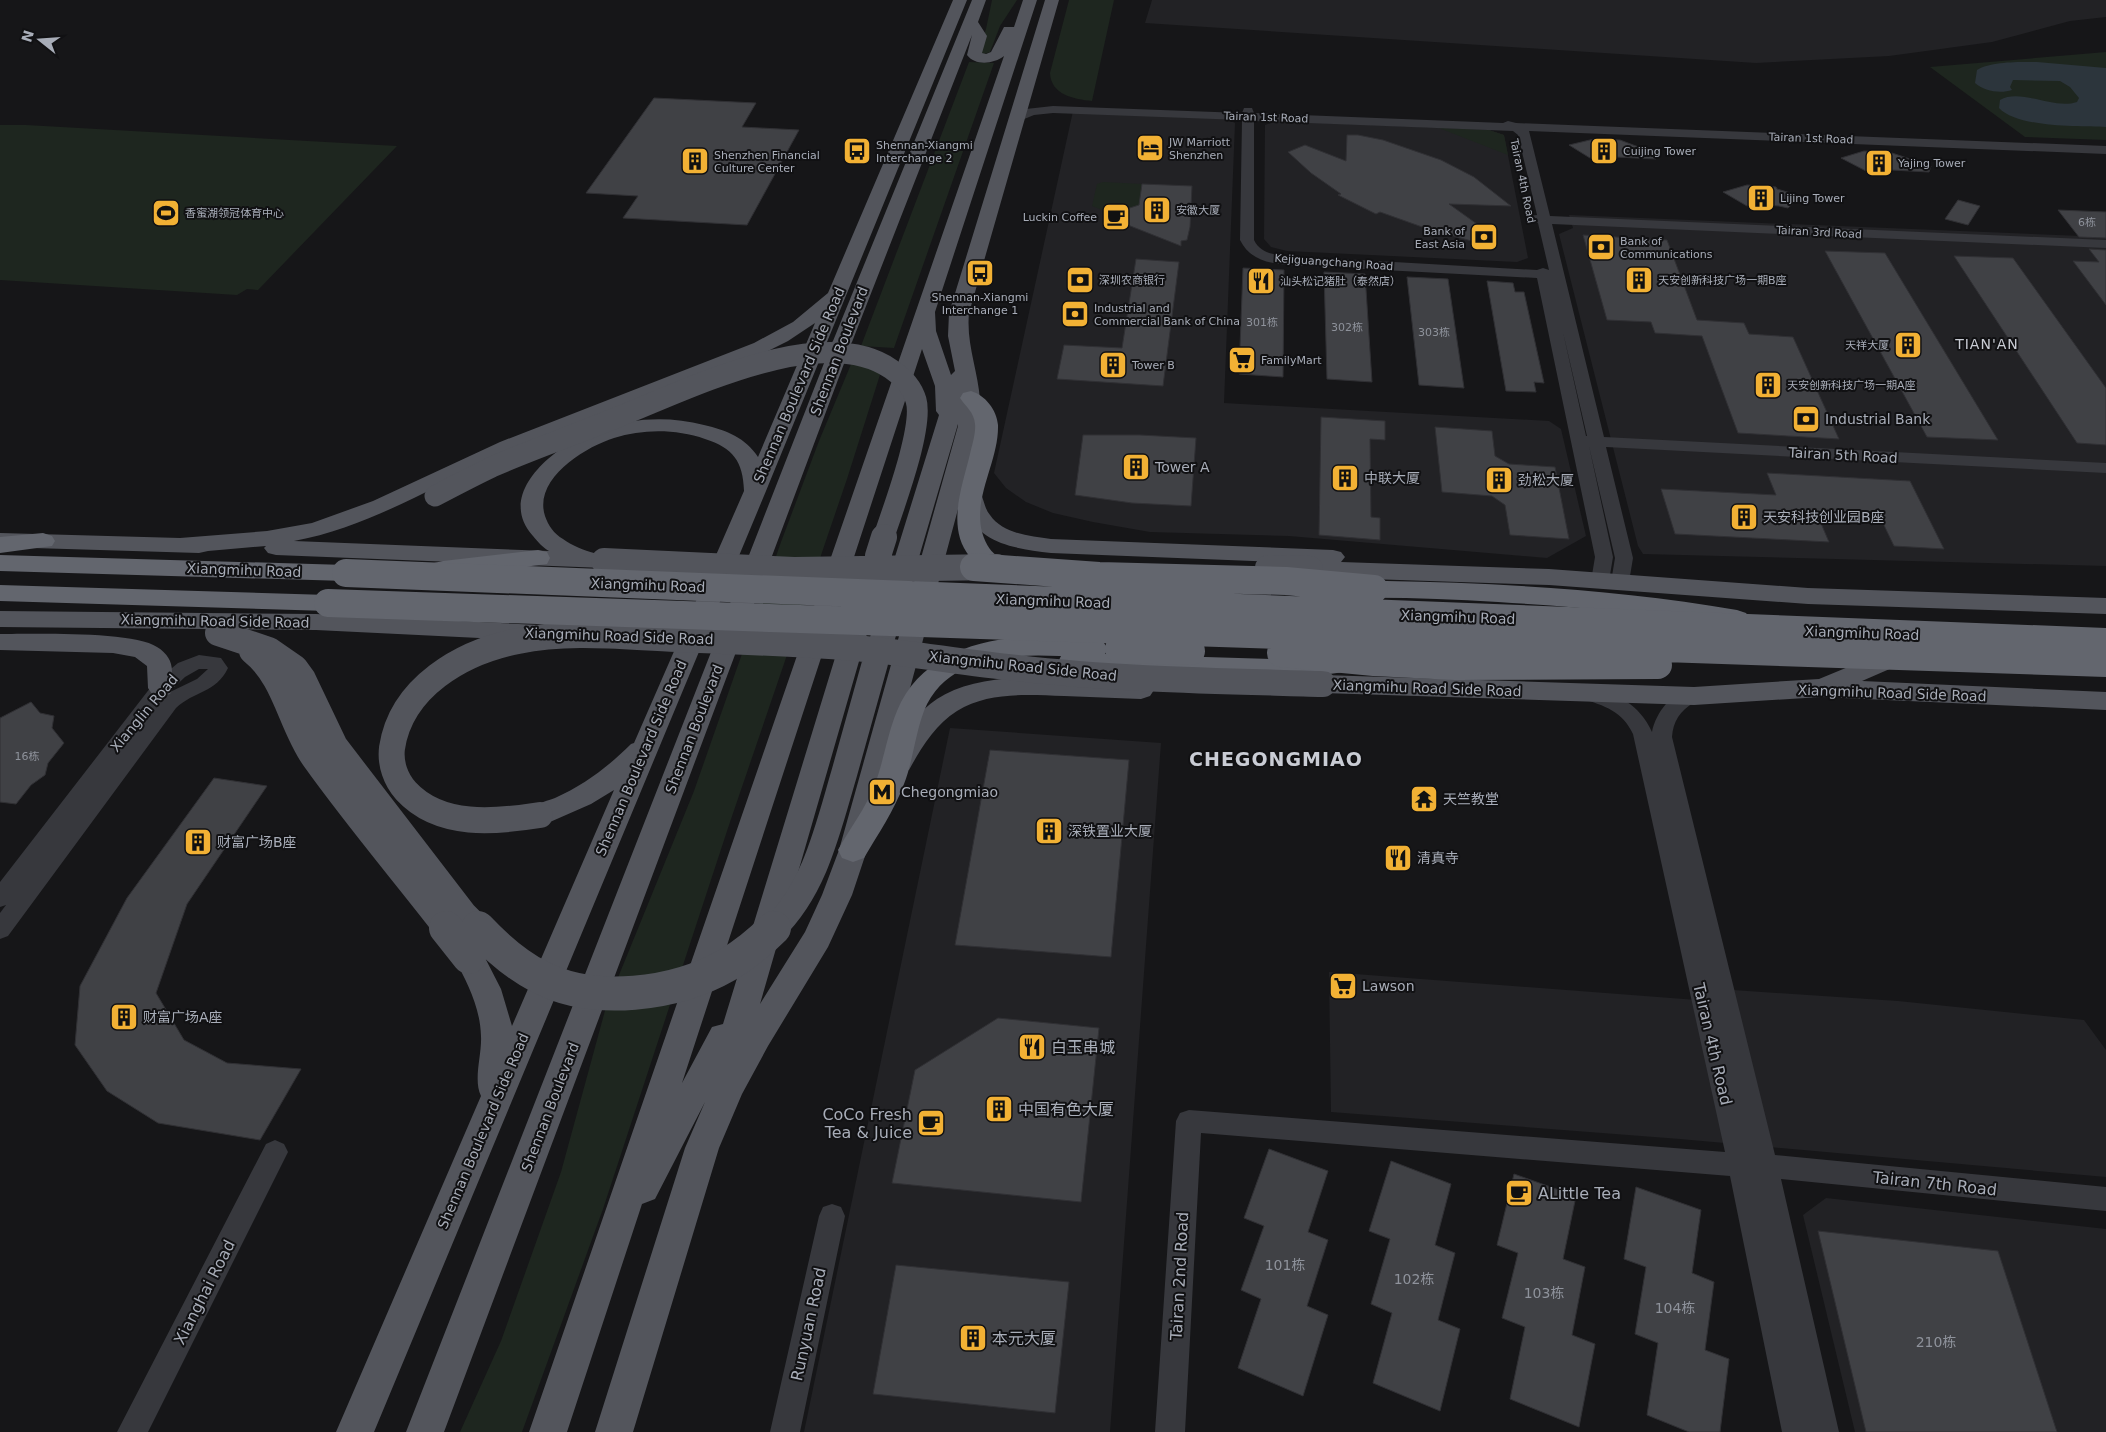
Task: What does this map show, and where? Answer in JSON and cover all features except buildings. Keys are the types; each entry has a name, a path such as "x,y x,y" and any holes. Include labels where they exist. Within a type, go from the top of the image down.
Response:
{"highway":[{"path":"970,398 981,406 985,414 987,426 971,495 968,525 972,541 984,560 1003,572 1022,580 1044,584 1288,592 1374,589"},
{"path":"0,545 43,541"},
{"path":"389,575 538,558"},
{"name":"Xiangmihu Road","path":"0,562 346,573 1804,642 2106,663"},
{"path":"974,567 1099,576 1286,581 1374,589 1490,593 1612,602 1713,614 1804,642"},
{"name":"Xiangmihu Road","path":"0,593 322,613 1804,642 2106,642"},
{"path":"959,661 1302,669 1386,663 1650,665 1727,662 1804,642"},
{"path":"853,850 875,815 890,784 911,710 921,691 948,666 966,657 1001,648 1119,649 1303,654 1386,663"}],"main road":[{"path":"970,6 972,22 980,36 974,55 987,59 997,55 1007,33 1033,11 1052,0"},
{"name":"Shennan Boulevard","path":"426,1432 834,362 838,347 842,342 950,74 970,6"},
{"name":"Shennan Boulevard Side Road","path":"355,1432 755,491 906,129 970,6"},
{"path":"702,1148 728,1088 817,938 837,895 853,850 967,434 970,398 957,329 959,313 1027,84 1033,11"},
{"path":"548,1432 927,305 1033,11"},
{"path":"906,129 950,74"},
{"path":"247,548 326,535 385,518 483,457 757,348 805,322 821,311 833,297 843,280"},
{"path":"927,305 926,331 945,386 947,417 944,434"},
{"path":"182,546 271,537 316,530 493,467 741,368 767,360 807,353 847,354 882,363 896,371 909,383 915,394 918,415 912,443 702,1148 614,1432"},
{"path":"134,620 190,626 218,633 270,650 295,668 303,679 335,746 464,914 482,932 525,968 552,983 577,990 609,994 644,992 681,984 721,970 750,952 778,926 801,894 818,857 960,384 962,363"},
{"path":"604,561 582,556 551,542 541,533 533,520 531,507 534,493 540,480 552,465 567,452 606,434 627,428 666,425 703,430 720,436 745,454 753,464 756,475 755,491"},
{"path":"971,495 982,521 993,530 1027,543 1051,546 1343,557 1394,562 1455,572"},
{"path":"0,540 360,551 794,570 1117,564 1455,572 1808,596 2102,608"},
{"name":"Xiangmihu Road Side Road","path":"0,619 134,620 322,613 569,635 800,644 864,649 1074,674 1474,690 1694,696 1821,688 2106,701"},
{"path":"218,633 266,662 274,673 300,734 313,757 469,957 482,978 493,1002 498,1034 496,1072 488,1109 473,1154"},
{"path":"569,635 533,638 498,646 470,656 442,673 421,691 405,711 395,731 390,751 392,769 400,784 425,807 466,819 512,820 540,815 586,796 606,782 639,753 650,737"},
{"path":"0,642 113,645 141,649 149,653 159,663 161,688"},
{"path":"1821,688 1903,653 1929,648 1971,646 2106,651"},
{"path":"890,784 910,742 927,721 956,700 976,692 998,687 1356,698 1418,696 1474,690"},
{"path":"607,1257 750,985"}],"street":[{"name":"Tairan 1st Road","path":"1027,84 1029,90 1038,97 1058,102 1254,114 2106,150"},
{"name":"Tairan 1st Road","path":"1017,118 1029,112 1052,109 1254,114"},
{"name":"Kejiguangchang Road","path":"1254,114 1247,240 1252,249 1260,255 1296,261 1550,272"},
{"name":"Tairan 4th Road","path":"1516,126 1512,132 1539,222 1550,272 1580,445 1610,582"},
{"name":"Tairan 3rd Road","path":"1539,222 2106,244"},
{"name":"Tairan 3rd Road","path":"1539,222 2106,250"},
{"name":"Tairan 4th Road","path":"1550,272 1598,446 1624,558 1610,582"},
{"name":"Tairan 5th Road","path":"1580,445 2106,478"},
{"name":"Tairan 5th Road","path":"1598,446 2106,468"},
{"name":"Xianglin Road","path":"0,898 161,688 180,670 192,664 210,662 218,668 212,678 179,694 169,703 0,930"},
{"name":"Tairan 4th Road","path":"1582,693 1606,698 1624,708 1636,718 1643,734 1753,1166 1824,1432"},
{"name":"Tairan 4th Road","path":"1694,696 1681,702 1670,713 1664,723 1662,737 1753,1166 1797,1432"},
{"path":"2070,699 2106,707"},
{"name":"Tairan 7th Road","path":"1189,1121 1753,1166 2106,1199"},
{"name":"Tairan 2nd Road","path":"1170,1432 1189,1121"},
{"name":"Xianghai Road","path":"132,1432 276,1152"},
{"name":"Runyuan Road","path":"785,1432 832,1216"}],"shaded area":[{"path":"992,0 1017,0 1000,26 990,52 984,54 978,51 986,29"},
{"path":"1069,0 1114,0 1092,101 1065,95 1054,86 1051,80 1050,73"},
{"path":"1152,0 2106,0 2106,17 2070,21 1992,42 1889,56 1756,63 1145,23"},
{"path":"2106,52 2106,140 2025,137 1930,67"},
{"path":"969,62 994,63 894,348 861,346"},
{"path":"2037,62 2106,68 2106,127 2034,123 2008,115 1999,108 2000,100 2018,96 2058,103 2068,104 2077,102 2079,98 2070,87 2060,81 2013,80 2010,87 2012,90 2002,92 1987,90 1975,83 1977,70 1983,67 2006,63"},
{"path":"1073,111 1225,118 1235,123 1224,403 1549,421 1561,429 1586,536 1547,558 1289,536 1150,532 1053,513 1026,502 1006,488 994,473"},
{"path":"1276,121 1489,130 1504,135 1528,258 1517,262 1287,251 1271,247 1264,239 1265,125"},
{"name":"香蜜湖领冠体育中心","path":"0,125 397,146 258,290 247,289 237,295 0,280"},
{"path":"1439,128 1489,130 1504,135 1508,155"},
{"path":"1103,182 1142,184 1141,190 1143,192 1164,199 1112,214 1092,206 1097,184"},
{"path":"1569,215 2106,237 2106,566 1643,554 1638,546 1559,234 1573,228"},
{"path":"854,357 885,359 847,479 728,828 603,1209 522,1432 460,1432 501,1341 561,1172 606,1007 694,791 781,542 819,441"},
{"path":"950,728 1161,743 1110,1432 804,1432"},
{"path":"1329,972 1736,1003 1733,990 1898,1001 2084,1020 2106,1050 2106,1177 1680,1139 1331,1112"},
{"path":"1826,1198 2106,1229 2106,1432 1855,1432 1803,1215"}],"place":[{"name":"JW Marriott Shenzhen","path":"1150,148"},
{"name":"Shennan-Xiangmi Interchange 2","path":"857,151"},
{"name":"Cuijing Tower","path":"1604,151"},
{"name":"Shenzhen Financial Culture Center","path":"695,161"},
{"name":"Yajing Tower","path":"1879,163"},
{"name":"Lijing Tower","path":"1761,198"},
{"name":"安徽大厦","path":"1157,210"},
{"name":"香蜜湖领冠体育中心","path":"166,213"},
{"name":"Luckin Coffee","path":"1116,217"},
{"name":"Bank of East Asia","path":"1484,237"},
{"name":"Bank of Communications","path":"1601,247"},
{"name":"Shennan-Xiangmi Interchange 1","path":"980,273"},
{"name":"深圳农商银行","path":"1080,280"},
{"name":"天安创新科技广场一期B座","path":"1639,280"},
{"name":"汕头松记猪肚（泰然店）","path":"1261,281"},
{"name":"Industrial and Commercial Bank of China","path":"1075,314"},
{"name":"天祥大厦","path":"1908,345"},
{"name":"FamilyMart","path":"1242,360"},
{"name":"Tower B","path":"1113,365"},
{"name":"天安创新科技广场一期A座","path":"1768,385"},
{"name":"Industrial Bank","path":"1806,419"},
{"name":"Tower A","path":"1136,467"},
{"name":"中联大厦","path":"1345,478"},
{"name":"劲松大厦","path":"1499,480"},
{"name":"天安科技创业园B座","path":"1744,517"},
{"name":"Chegongmiao","path":"882,792"},
{"name":"天竺教堂","path":"1424,799"},
{"name":"深铁置业大厦","path":"1049,831"},
{"name":"财富广场B座","path":"198,842"},
{"name":"清真寺","path":"1398,858"},
{"name":"Lawson","path":"1343,986"},
{"name":"财富广场A座","path":"124,1017"},
{"name":"白玉串城","path":"1032,1047"},
{"name":"中国有色大厦","path":"999,1109"},
{"name":"CoCo Fresh Tea & Juice","path":"931,1123"},
{"name":"ALittle Tea","path":"1519,1193"},
{"name":"本元大厦","path":"973,1338"}],"district":[{"name":"TIAN'AN","path":"1987,344"},
{"name":"CHEGONGMIAO","path":"1276,759"}]}
